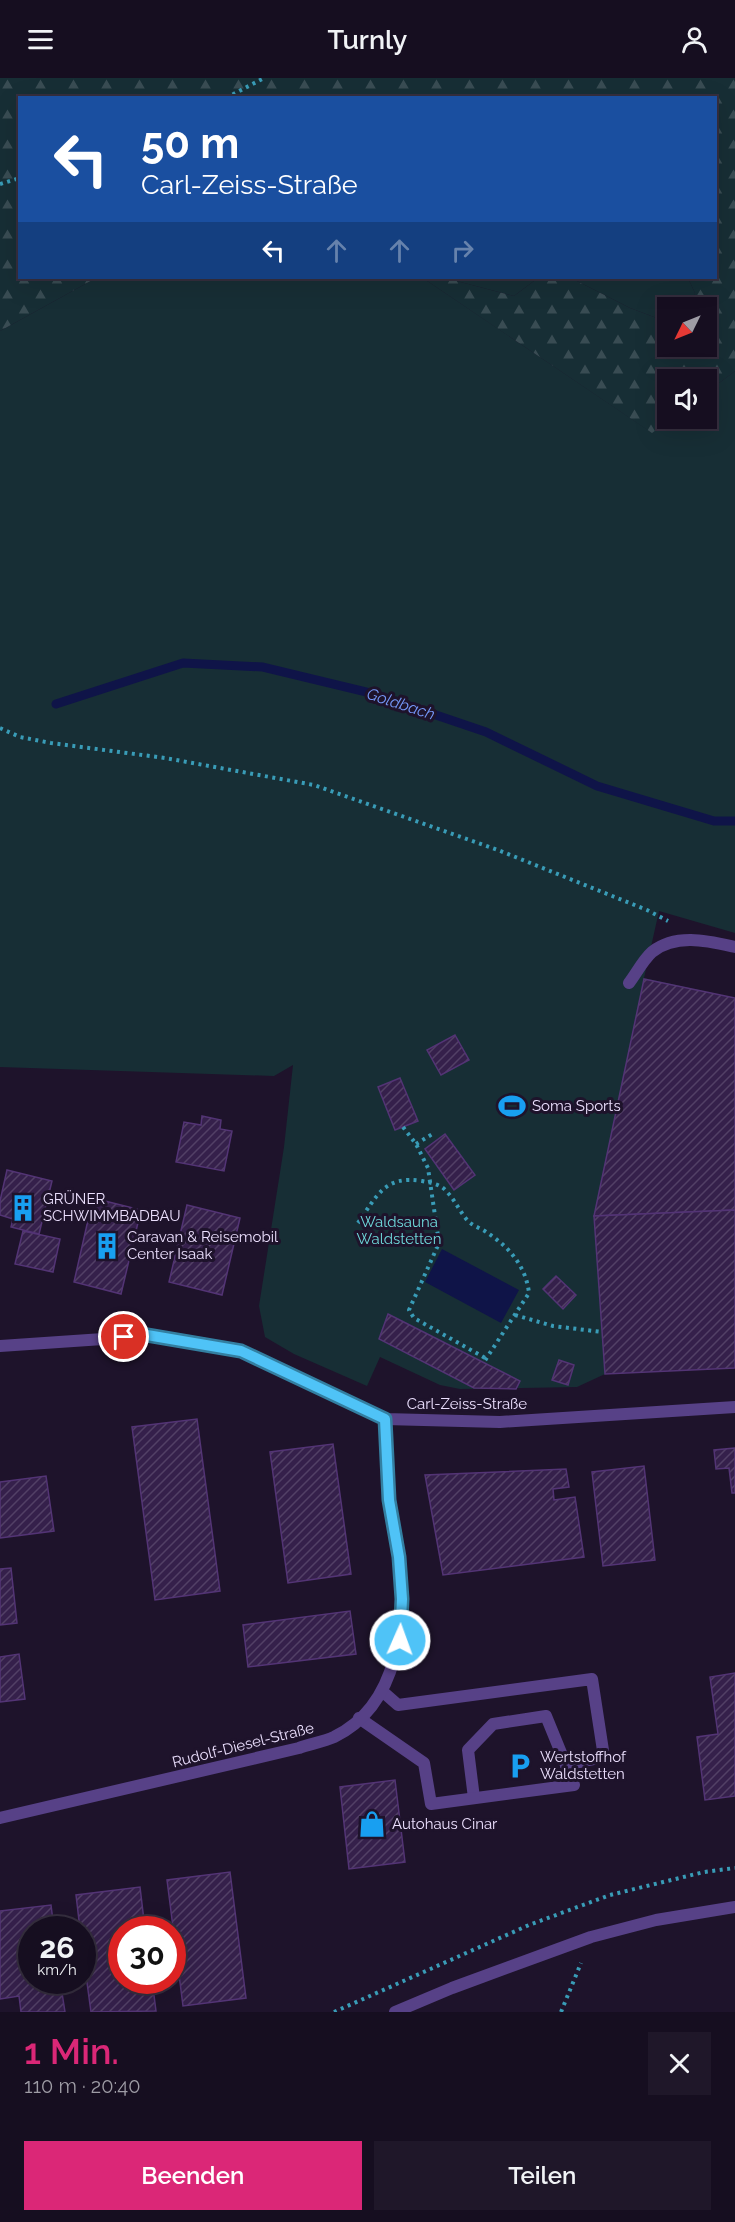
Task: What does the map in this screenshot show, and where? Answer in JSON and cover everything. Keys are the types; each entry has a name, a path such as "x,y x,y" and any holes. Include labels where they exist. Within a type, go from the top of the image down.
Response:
{"street":[{"path":"629,983 652,952 674,941 703,940 735,947"},
{"name":"Carl-Zeiss-Straße","path":"0,1346 147,1335 200,1343 241,1351 385,1419 500,1422 735,1407"},
{"name":"Rudolf-Diesel-Straße","path":"0,1818 299,1748 333,1737 372,1706 382,1691 400,1640 402,1599 399,1557 389,1500 385,1419"},
{"path":"382,1691 398,1705 592,1679 604,1757 566,1765"},
{"path":"359,1718 424,1763 431,1804 574,1785 546,1716 493,1724 468,1750 474,1798"},
{"path":"395,2012 452,1988 591,1937 656,1920 735,1907"}],"path":[{"path":"230,96 264,78"},
{"path":"0,184 18,179"},
{"path":"0,728 20,737 51,743 165,758 314,784 498,850 647,910 703,940"},
{"path":"358,1223 380,1191 390,1183 400,1180 431,1183 440,1185 447,1192 471,1223 512,1252 527,1280 529,1293 485,1360 414,1318 409,1310 439,1243 431,1183 428,1168 416,1144 403,1127"},
{"path":"416,1144 434,1133"},
{"path":"515,1315 553,1326 602,1332"},
{"path":"334,2012 529,1925 610,1895 704,1872 735,1868"},
{"path":"561,2012 591,1937"}],"green space":[{"path":"0,78 735,78 735,371 717,384 717,369 657,369 657,429 652,433 424,279 449,279 514,296 537,279 573,279 630,308 657,318 657,357 717,357 717,297 695,297 688,279 717,279 717,96 18,96 18,279 94,279 0,331"},
{"name":"Waldsauna Waldstetten","path":"94,279 424,279 651,432 657,428 717,429 717,384 735,371 735,933 659,911 644,978 735,998 735,1368 605,1374 577,1387 460,1389 440,1385 380,1357 367,1386 294,1354 265,1337 259,1306 284,1147 293,1065 274,1076 0,1067 0,331"},
{"path":"449,279 537,279 514,296"},
{"path":"573,279 688,279 695,297 657,297 657,318 630,308"}],"shaded area":[{"path":"442,1249 519,1290 501,1323 425,1282"}],"building":[{"path":"644,979 735,998 735,1210 594,1216"},
{"path":"455,1035 469,1060 441,1075 427,1050"},
{"path":"400,1078 418,1121 395,1130 378,1087"},
{"path":"202,1116 221,1120 220,1129 232,1131 224,1171 176,1162 184,1122 201,1125"},
{"path":"445,1134 475,1175 454,1190 425,1149"},
{"name":"GRÜNER SCHWIMMBADBAU","path":"7,1170 52,1181 39,1234 11,1227 13,1219 0,1215 0,1201"},
{"name":"Caravan & Reisemobil Center Isaak","path":"93,1198 141,1210 121,1294 74,1282"},
{"path":"187,1205 240,1218 222,1295 169,1282"},
{"path":"735,1210 735,1368 605,1374 594,1216"},
{"path":"23,1231 60,1239 53,1272 15,1264"},
{"path":"556,1276 576,1295 563,1309 543,1289"},
{"path":"388,1314 520,1381 516,1389 474,1388 379,1339"},
{"path":"559,1360 574,1365 568,1385 552,1380"},
{"path":"197,1419 220,1591 155,1600 132,1427"},
{"path":"333,1444 351,1574 288,1583 270,1452"},
{"path":"735,1448 735,1493 732,1493 729,1468 716,1469 714,1450"},
{"path":"644,1466 655,1560 603,1566 592,1472"},
{"path":"566,1469 569,1487 553,1489 554,1500 575,1497 584,1557 443,1575 425,1475"},
{"path":"46,1476 54,1531 0,1538 0,1482"},
{"path":"11,1568 17,1623 0,1625 0,1569"},
{"path":"350,1611 356,1654 248,1667 243,1625"},
{"path":"19,1654 25,1699 0,1702 0,1657"},
{"path":"735,1673 735,1796 705,1800 697,1737 718,1734 710,1677"},
{"name":"Autohaus Cinar","path":"395,1780 405,1862 349,1869 340,1787"},
{"path":"230,1872 246,1998 183,2006 181,1994 186,1994 186,1916 172,1916 167,1880"},
{"path":"140,1887 143,1916 108,1916 108,1994 154,1994 156,2011 91,2012 89,1994 96,1994 96,1916 78,1916 76,1895"},
{"path":"51,1905 52,1916 18,1916 18,1994 62,1994 65,2012 21,2012 19,1996 0,1999 0,1911"}],"waterway":[{"name":"Goldbach","path":"56,704 183,663 263,667 371,693 486,732 597,786 714,821 735,821"}],"place":[{"name":"Soma Sports","path":"512,1106"},
{"name":"GRÜNER SCHWIMMBADBAU","path":"23,1208"},
{"name":"Caravan & Reisemobil Center Isaak","path":"107,1246"},
{"name":"Wertstoffhof Waldstetten","path":"520,1766"},
{"name":"Autohaus Cinar","path":"372,1824"}],"route":[{"path":"124,1337 147,1335 241,1351 385,1419 389,1500 399,1557 402,1599 400,1640"}]}
